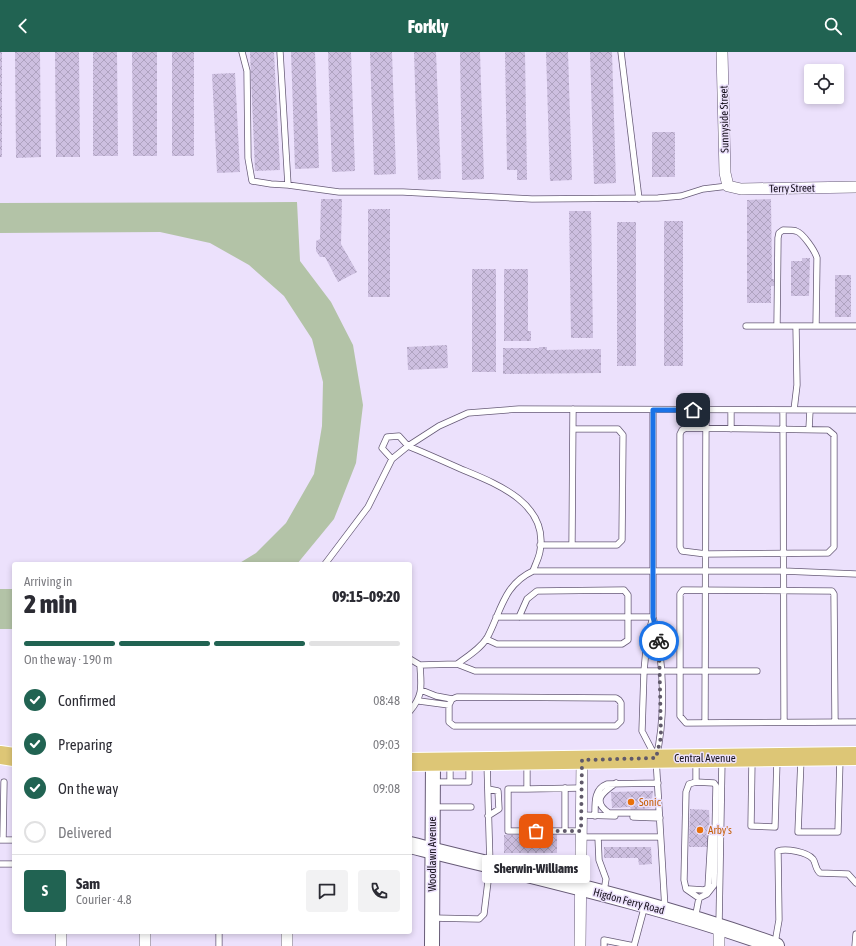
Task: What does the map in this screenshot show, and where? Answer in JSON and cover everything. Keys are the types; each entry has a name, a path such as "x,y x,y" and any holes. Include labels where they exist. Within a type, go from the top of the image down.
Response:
{"main road":[{"path":"0,755 12,757"},
{"name":"Central Avenue","path":"412,762 848,756"},
{"name":"Higdon Ferry Road","path":"412,846 580,887 665,910 719,925 775,946"}],"street":[{"name":"Sunnyside Street","path":"722,52 725,173 728,186"},
{"name":"Terry Street","path":"728,186 741,189 856,187"},
{"path":"580,946 582,760"},
{"name":"Woodlawn Avenue","path":"432,946 433,782 441,761"},
{"path":"719,925 719,946"},
{"path":"61,934 61,946"},
{"path":"144,946 145,934"},
{"path":"287,934 287,946"}],"lane":[{"path":"242,52 247,71 248,158 252,180 271,184 339,192 403,192 532,199 638,199 681,196 703,189 728,186"},
{"path":"280,52 288,185"},
{"path":"621,52 638,199"},
{"path":"777,326 778,238 783,230 795,231 799,233 815,252 816,326"},
{"path":"746,326 856,326"},
{"path":"794,410 797,385 796,326"},
{"path":"572,544 573,409"},
{"path":"326,562 368,507 392,459 408,446 439,426 468,413 493,410 573,409 856,410"},
{"path":"653,410 653,617 647,639 644,671 642,731 656,758"},
{"path":"705,723 706,410"},
{"path":"731,410 731,429"},
{"path":"783,410 784,722"},
{"path":"809,429 810,410"},
{"path":"686,428 783,429 828,430 834,435 834,547 828,553 706,554 685,553 682,551 680,546 680,434 682,430 686,428"},
{"path":"540,545 617,545 622,540 623,435 618,429 572,429"},
{"path":"392,459 382,448 387,437 399,436 408,446 493,482 519,498 533,514 539,528 540,552 533,572"},
{"path":"457,664 472,654 486,639 508,591 521,577 533,572 783,571 856,574"},
{"path":"486,639 496,644 622,644 628,640 628,595 624,590 537,591 527,599 519,617"},
{"path":"834,722 834,594 829,590 683,590 680,594 680,716 686,722 705,723 856,722"},
{"path":"496,618 653,617"},
{"path":"653,617 659,638 661,671 661,737 656,758 665,910"},
{"path":"412,661 420,665 457,664 475,671 757,671"},
{"path":"412,709 419,701 421,690 420,665"},
{"path":"421,690 436,696 452,699 457,697 616,698 620,700 621,703 621,720 616,726 454,726 449,722 449,705 452,699"},
{"path":"419,701 449,705"},
{"path":"801,757 798,832 838,832 848,756"},
{"path":"752,757 751,826 775,827 777,757"},
{"path":"696,758 696,782"},
{"path":"719,925 722,758"},
{"path":"432,918 479,919 482,917 490,865 487,760"},
{"path":"527,760 527,789"},
{"path":"441,761 450,782"},
{"path":"433,782 469,782 470,761"},
{"path":"2,840 4,782"},
{"path":"696,782 714,783 716,786 714,886 707,894 699,898 686,889 684,880 686,792 689,784 696,782"},
{"path":"595,816 597,791 601,786 616,783 658,783"},
{"path":"616,783 602,793 600,802 603,808 609,813 659,815"},
{"path":"686,889 697,891 708,888 712,817 712,787 709,783"},
{"path":"565,788 565,831"},
{"path":"581,788 508,790 508,831 565,831 598,837 660,837"},
{"path":"488,789 498,791 499,809 488,816"},
{"path":"433,807 471,807"},
{"path":"581,815 659,815"},
{"path":"598,837 599,860 606,879 604,894"},
{"path":"775,946 779,920 778,850 809,855 813,859 817,871 820,873 848,874 856,883"},
{"path":"0,864 12,864"},
{"path":"695,919 699,898"},
{"path":"604,946 604,940 634,946 645,905"},
{"path":"219,934 219,946"},
{"path":"855,946 856,934"}],"green space":[{"path":"297,202 300,261 331,302 353,345 363,405 356,463 334,519 299,562 241,562 256,553 286,523 314,474 322,426 323,382 312,339 284,296 249,265 210,243 160,232 0,233 0,203"},
{"path":"0,589 12,589 12,629 0,629"}],"building":[{"path":"0,52 2,52 2,157 0,157"},
{"path":"15,52 40,52 41,157 16,158"},
{"path":"55,52 79,52 80,157 56,157"},
{"path":"93,52 117,52 118,156 93,156"},
{"path":"132,52 157,52 157,156 133,156"},
{"path":"172,52 194,52 194,156 172,156"},
{"path":"250,52 274,52 280,170 255,171"},
{"path":"291,52 315,52 319,168 295,169"},
{"path":"328,52 351,52 355,171 332,172"},
{"path":"370,52 392,52 396,174 374,175"},
{"path":"414,52 436,52 441,179 418,180"},
{"path":"460,52 480,52 484,179 462,180"},
{"path":"505,52 525,52 527,180 517,180 517,170 507,170"},
{"path":"546,52 568,52 572,180 550,181"},
{"path":"590,52 612,52 616,183 594,184"},
{"path":"235,73 240,172 217,173 212,74"},
{"path":"652,132 675,132 675,177 652,177"},
{"path":"321,199 342,199 341,244 357,272 338,282 325,257 320,257 316,251 316,241 320,239"},
{"path":"771,199 772,279 774,279 774,286 771,286 771,303 747,303 747,200"},
{"path":"368,209 390,209 390,297 368,297"},
{"path":"569,211 591,211 593,338 571,338"},
{"path":"664,221 683,221 683,366 664,366"},
{"path":"617,222 636,222 636,366 617,366"},
{"path":"802,258 810,258 809,296 791,296 791,261 802,261"},
{"path":"472,269 496,269 496,372 472,372"},
{"path":"504,269 528,269 528,331 531,331 531,341 504,341"},
{"path":"835,275 851,275 851,317 835,317"},
{"path":"447,345 448,368 408,370 407,347"},
{"path":"547,347 547,350 601,349 601,373 503,374 503,348"},
{"name":"Sonic","path":"653,791 651,808 631,810 630,807 612,808 611,792"},
{"name":"Arby's","path":"690,809 709,810 710,833 708,834 708,847 689,847"},
{"path":"557,834 557,853 504,853 504,835"},
{"path":"604,847 651,847 652,864 639,865 638,858 604,858"}],"way so far":[{"path":"536,831 581,831 582,760 656,758 661,737 661,671 659,641"}],"place":[{"name":"Sonic","path":"631,802"},
{"name":"Arby's","path":"700,830"},
{"name":"Sherwin-Williams","path":"536,831"}],"route":[{"path":"659,641 653,617 653,410 693,410"}]}
